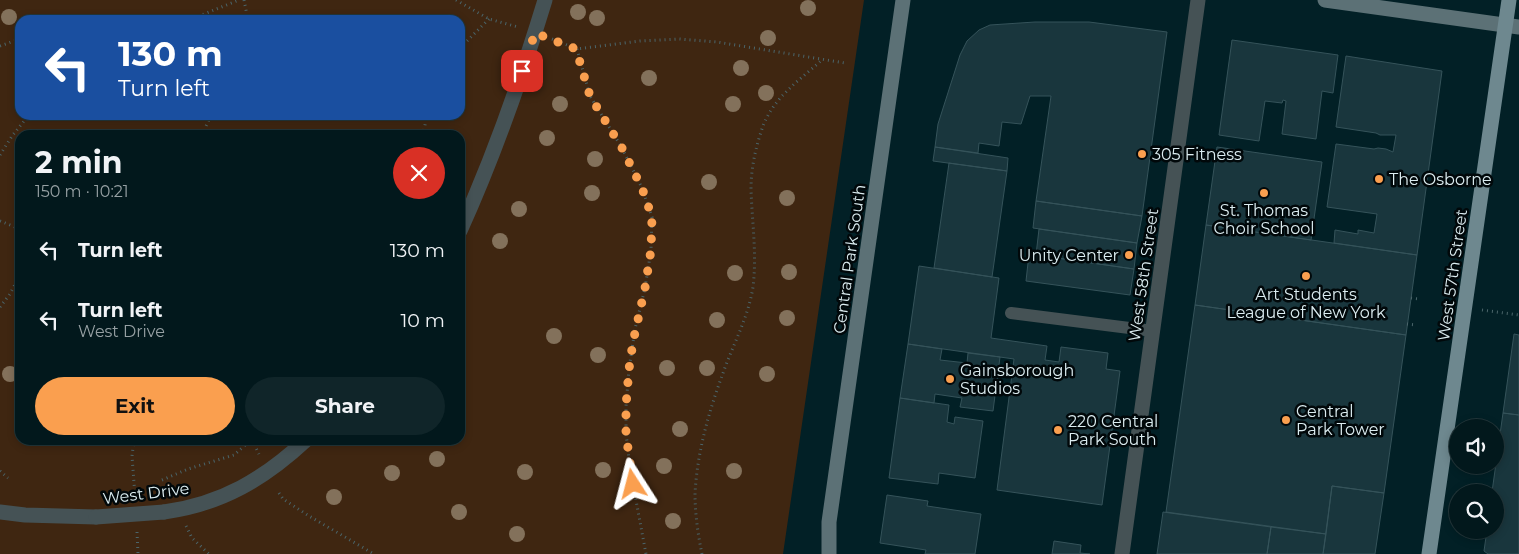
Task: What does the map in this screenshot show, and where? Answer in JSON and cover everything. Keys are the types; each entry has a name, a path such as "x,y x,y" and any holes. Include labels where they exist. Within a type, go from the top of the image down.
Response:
{"main road":[{"name":"Central Park South","path":"820,554 829,522 903,0"},
{"path":"1326,0 1512,26"},
{"name":"West 57th Street","path":"1430,554 1464,307 1512,26 1509,0"},
{"name":"Central Park South","path":"829,522 829,554"}],"street":[{"path":"465,219 490,159 545,0"},
{"name":"West 58th Street","path":"1122,554 1198,0"},
{"name":"West Drive","path":"0,512 26,515 96,517 171,511 196,506 230,494 250,484 300,445"}],"lane":[{"path":"1011,313 1153,331"}],"path":[{"path":"202,15 239,0"},
{"path":"244,0 247,15"},
{"path":"456,0 489,19 535,33 576,49 679,39 717,42 845,63"},
{"path":"465,43 489,19"},
{"path":"0,46 15,42"},
{"path":"576,49 590,96 622,148 638,180 652,217 651,250 634,337 626,406 626,434 630,468 646,554"},
{"path":"702,554 695,496 697,471 702,443 713,403 748,310 753,286 755,239 752,189 756,147 764,123 777,103 786,92 823,59"},
{"path":"17,130 25,120"},
{"path":"0,155 15,132"},
{"path":"1,222 15,227"},
{"path":"0,307 15,284"},
{"path":"1411,298 1420,299"},
{"path":"1464,307 1519,314"},
{"path":"1408,324 1416,325"},
{"path":"132,456 133,445"},
{"path":"162,480 234,455 246,445"},
{"path":"254,445 261,460"},
{"path":"0,471 8,478"},
{"path":"279,493 283,499 309,516 374,554"},
{"path":"171,511 192,538 209,554"},
{"path":"137,542 138,554"}],"shaded area":[{"path":"0,0 864,0 783,554 0,554"}],"building":[{"path":"1035,22 1089,22 1167,32 1142,216 1036,201 1051,96 1030,96 1021,124 1002,122 999,146 979,143 978,153 935,147 938,124 960,55 967,41 979,30 990,25"},
{"path":"1232,40 1338,55 1333,93 1322,91 1316,139 1282,134 1286,101 1283,100 1282,103 1265,101 1259,141 1219,135"},
{"name":"The Osborne","path":"1346,56 1442,71 1417,255 1334,243 1335,230 1358,234 1358,230 1374,233 1377,214 1327,207 1336,144 1386,149 1393,152 1396,135 1380,135 1336,127"},
{"path":"935,147 1008,158 1007,171 933,161"},
{"name":"St. Thomas Choir School","path":"1217,147 1322,162 1311,240 1206,225"},
{"path":"949,163 1007,171 992,277 934,268"},
{"path":"1036,201 1142,216 1137,243 1033,228"},
{"name":"Art Students League of New York","path":"1206,225 1417,255 1406,335 1195,305"},
{"path":"1039,229 1137,243 1134,269 1036,255"},
{"path":"1029,254 1134,269 1130,295 1026,281"},
{"name":"220 Central Park South","path":"919,266 999,278 991,338 1047,346 1045,360 1059,362 1061,347 1108,353 1106,369 1120,371 1102,505 997,490 1014,359 908,344"},
{"name":"Central Park Tower","path":"1195,305 1406,335 1384,493 1332,486 1326,534 1166,512"},
{"path":"1514,334 1519,335 1519,415 1503,413"},
{"name":"Gainsborough Studios","path":"908,344 942,349 940,360 967,363 968,353 1000,357 993,411 960,407 962,398 935,394 934,403 900,398"},
{"path":"900,398 949,405 947,422 954,424 955,417 983,421 975,478 939,473 938,484 889,478"},
{"path":"1503,413 1519,415 1519,554 1488,554 1484,551 1486,539 1504,539 1504,484 1493,484 1495,474 1504,474 1504,419 1502,419"},
{"path":"1332,486 1384,493 1375,554 1323,554"},
{"path":"887,495 928,501 927,506 981,514 975,554 925,554 926,550 880,543"},
{"path":"1163,512 1271,527 1267,554 1157,554"},
{"path":"1271,527 1326,534 1323,554 1267,554"},
{"path":"1054,541 1081,545 1080,553 1090,554 1052,554"}],"place":[{"name":"305 Fitness","path":"1142,154"},
{"name":"The Osborne","path":"1379,179"},
{"name":"St. Thomas Choir School","path":"1264,193"},
{"name":"Unity Center","path":"1129,255"},
{"name":"Art Students League of New York","path":"1306,276"},
{"name":"Gainsborough Studios","path":"950,379"},
{"name":"Central Park Tower","path":"1286,420"},
{"name":"220 Central Park South","path":"1058,430"}],"route":[{"path":"522,71 535,33 576,49 590,96 622,148 642,188 652,217 651,250 645,288 635,329 626,406 626,434 633,484"}]}
